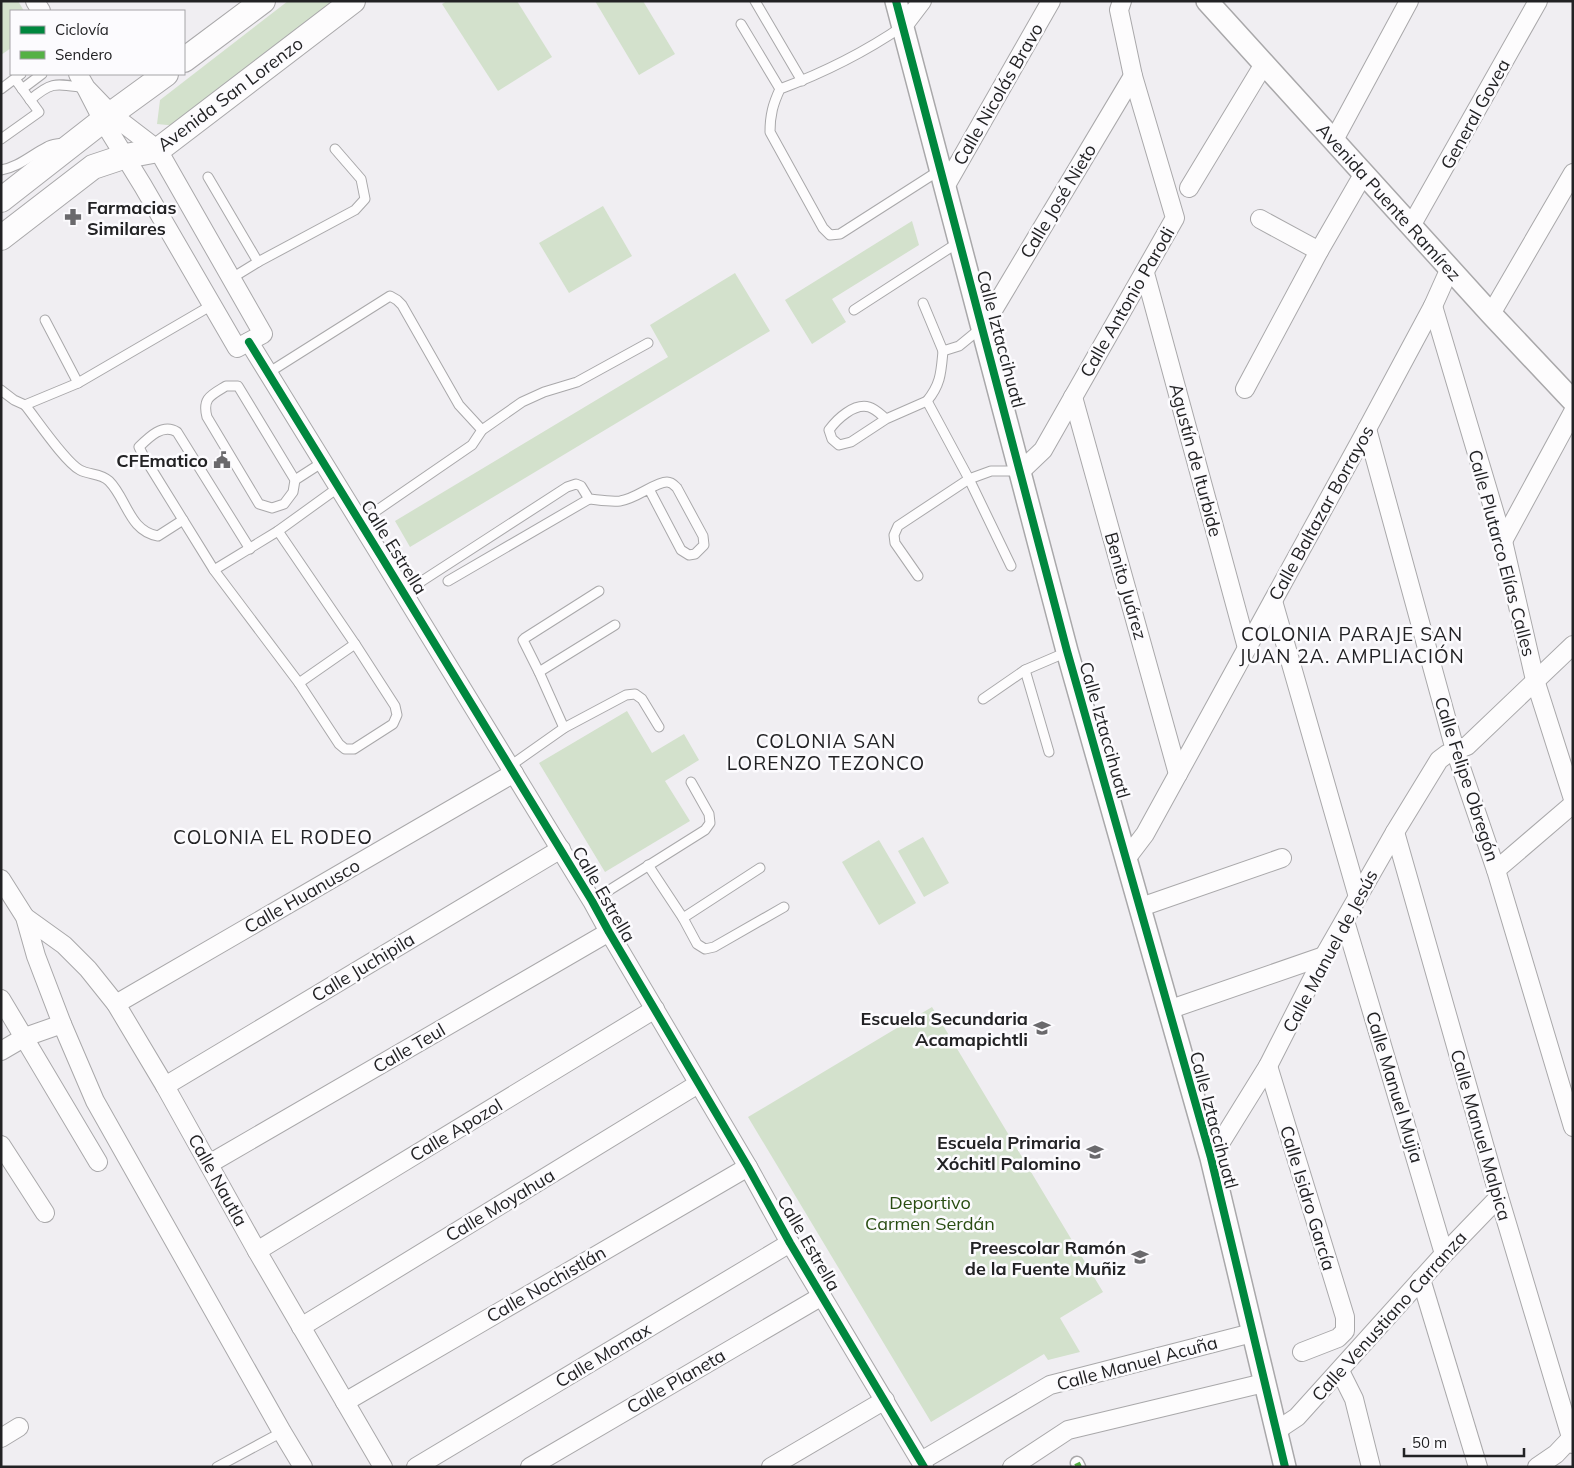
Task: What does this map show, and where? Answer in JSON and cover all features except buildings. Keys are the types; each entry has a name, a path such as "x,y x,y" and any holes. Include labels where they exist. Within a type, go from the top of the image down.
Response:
{"main road":[{"path":"185,59 263,1"},
{"name":"Avenida San Lorenzo","path":"1,238 93,167 126,156 158,150 353,1"},
{"path":"1,200 165,75"}],"street":[{"name":"Calle Iztaccihuatl","path":"896,1 1067,651 1211,1158 1276,1432 1282,1466"},
{"path":"903,26 922,1"},
{"name":"Calle Nicolás Bravo","path":"943,178 1051,1"},
{"name":"Calle Antonio Parodi","path":"1021,471 1043,450 1175,218 1134,76 1119,10 1122,1"},
{"name":"Avenida Puente Ramírez","path":"1207,1 1491,314 1573,401"},
{"path":"1334,140 1409,1"},
{"name":"General Govea","path":"1411,226 1538,1"},
{"path":"1189,188 1264,64"},
{"name":"Calle José Nieto","path":"983,327 1134,76"},
{"name":"Calle Estrella","path":"82,81 107,118 126,156 212,305 250,341"},
{"name":"Calle Estrella","path":"107,118 158,150 232,278 250,341 268,373 406,594 561,849 748,1167 790,1244 923,1464"},
{"path":"1245,390 1319,251 1364,173"},
{"path":"1491,314 1573,173"},
{"path":"1260,219 1319,251"},
{"name":"Calle Baltazar Borrayos","path":"1126,859 1145,834 1273,601 1433,306 1450,268"},
{"name":"Agustín de Iturbide","path":"1145,272 1247,648"},
{"name":"Calle Plutarco Elías Calles","path":"1433,306 1503,541 1535,680 1573,799"},
{"name":"Benito Juárez","path":"1073,397 1178,774"},
{"path":"1503,541 1573,412"},
{"name":"Calle Felipe Obregón","path":"1367,429 1455,750 1496,870 1573,1127"},
{"path":"1273,601 1358,896"},
{"name":"Calle Manuel de Jesús","path":"1211,1158 1268,1066 1324,956 1395,832 1439,760 1455,750 1467,746 1573,645"},
{"name":"Calle Huanusco","path":"116,1004 512,770"},
{"path":"1496,870 1573,804"},
{"name":"Calle Manuel Malpica","path":"1395,832 1499,1197 1572,1439"},
{"name":"Calle Juchipila","path":"165,1086 561,849"},
{"path":"1141,907 1282,858"},
{"name":"Calle Nautla","path":"1,879 25,917 36,956 62,1024 95,1101 303,1467"},
{"name":"Calle Nautla","path":"25,917 64,944 116,1004 165,1086 256,1251 383,1467"},
{"name":"Calle Manuel Mujia","path":"1345,921 1444,1254"},
{"name":"Calle Teul","path":"209,1164 609,932"},
{"path":"1168,1010 1324,956"},
{"path":"1,999 98,1162"},
{"name":"Calle Apozol","path":"256,1251 654,1009"},
{"path":"1,1051 25,1037 62,1024"},
{"name":"Calle Isidro García","path":"1268,1066 1344,1317 1345,1331 1338,1338 1302,1352"},
{"name":"Calle Moyahua","path":"301,1327 698,1084"},
{"path":"1,1145 46,1213"},
{"name":"Calle Nochistlán","path":"345,1402 748,1167"},
{"name":"Calle Venustiano Carranza","path":"1276,1432 1297,1418 1444,1254 1499,1197"},
{"name":"Calle Momax","path":"416,1467 790,1244"},
{"path":"1422,1279 1478,1467"},
{"name":"Calle Planeta","path":"530,1467 822,1296"},
{"name":"Calle Manuel Acuña","path":"923,1464 1050,1385 1252,1333"},
{"path":"1340,1371 1354,1399 1371,1467"},
{"path":"1012,1467 1068,1430 1264,1383"},
{"path":"771,1467 885,1400"},
{"path":"1,1438 19,1427"},
{"path":"1537,1467 1556,1454 1572,1439"}],"lane":[{"path":"755,1 802,81"},
{"path":"740,24 780,89"},
{"path":"903,26 878,43 832,68 780,89 770,118 770,132 823,228 830,235 840,234 943,178"},
{"path":"22,89 41,75"},
{"path":"1,89 18,76 22,89 39,112 1,139"},
{"path":"30,100 44,88 54,84 82,81"},
{"path":"1,170 11,168 27,160 48,146 78,140"},
{"path":"232,278 355,210 365,199 361,179 335,149"},
{"path":"208,177 258,262"},
{"path":"854,310 959,242"},
{"path":"268,373 390,296 402,305 459,405 482,430"},
{"path":"886,419 868,406 855,409 840,416 829,430 832,439 839,444 851,442 886,419 927,400 935,392 939,382 943,351 923,303"},
{"path":"25,405 78,382 212,305"},
{"path":"45,320 78,382"},
{"path":"943,351 959,346 983,327"},
{"path":"360,522 472,445 482,430 522,402 544,392 577,382 648,343"},
{"path":"295,480 238,386 226,386 209,396 204,407 207,417 259,504 272,508 284,504 293,492 295,480 323,462"},
{"path":"1,390 14,400 25,405 67,459 80,470 104,477 111,483 137,526 149,534 158,536 183,520"},
{"path":"927,400 969,479 1011,566"},
{"path":"250,549 177,432 171,428 164,428 139,447 214,570 299,683 339,744 345,749 354,749 393,724 397,715 395,706 278,531"},
{"path":"918,576 895,543 894,535 898,526 969,479 991,471 1021,471"},
{"path":"448,581 589,500 620,501 634,497 649,489 666,482 673,483 677,488 703,536 704,545 695,554 689,555 682,550 649,489"},
{"path":"406,594 422,581 567,486 576,484 582,486 589,500"},
{"path":"214,570 278,531 339,487"},
{"path":"564,728 523,640 599,591"},
{"path":"539,672 615,625"},
{"path":"299,683 355,644"},
{"path":"982,699 1025,670 1067,651"},
{"path":"1025,670 1049,752"},
{"path":"512,770 564,728 626,695 635,694 642,699 659,727"},
{"path":"592,901 705,830 710,823 709,814 691,782"},
{"path":"648,865 683,918 697,944 705,949 714,947 784,907"},
{"path":"683,918 760,868"},
{"path":"216,1467 282,1432"}],"green space":[{"path":"1,1 18,1 23,10 10,10 10,49 1,55"},
{"path":"288,1 344,1 178,126 157,124 160,100"},
{"path":"447,1 517,1 552,57 498,91 442,4"},
{"path":"595,1 643,1 675,54 639,75"},
{"path":"603,206 632,256 569,293 539,243"},
{"path":"912,221 919,245 832,299 846,322 812,344 785,300"},
{"path":"735,273 770,331 410,547 395,521 668,357 650,325"},
{"path":"627,711 652,753 684,734 699,760 665,781 690,821 605,872 539,763"},
{"path":"923,837 949,883 924,897 898,851"},
{"path":"879,840 916,903 879,925 842,862"},
{"name":"Deportivo Carmen Serdán","path":"932,1007 1103,1292 1060,1318 1080,1352 1048,1360 1044,1354 931,1422 748,1117"}],"marked path":[{"path":"1077,1463 1079,1467"}],"cycle path":[{"path":"896,1 1067,651 1211,1158 1285,1467"},
{"path":"249,342 592,901 748,1167 790,1243 924,1467"}],"place":[{"name":"Farmacias Similares","path":"73,217"},
{"name":"CFEmatico","path":"222,460"},
{"name":"Escuela Secundaria Acamapichtli","path":"1042,1028"},
{"name":"Escuela Primaria Xóchitl Palomino","path":"1095,1152"},
{"name":"Preescolar Ramón de la Fuente Muñiz","path":"1140,1257"}],"district":[{"name":"COLONIA PARAJE SAN JUAN 2A. AMPLIACIÓN","path":"1352,645"},
{"name":"COLONIA SAN LORENZO TEZONCO","path":"826,752"},
{"name":"COLONIA EL RODEO","path":"273,837"}]}
